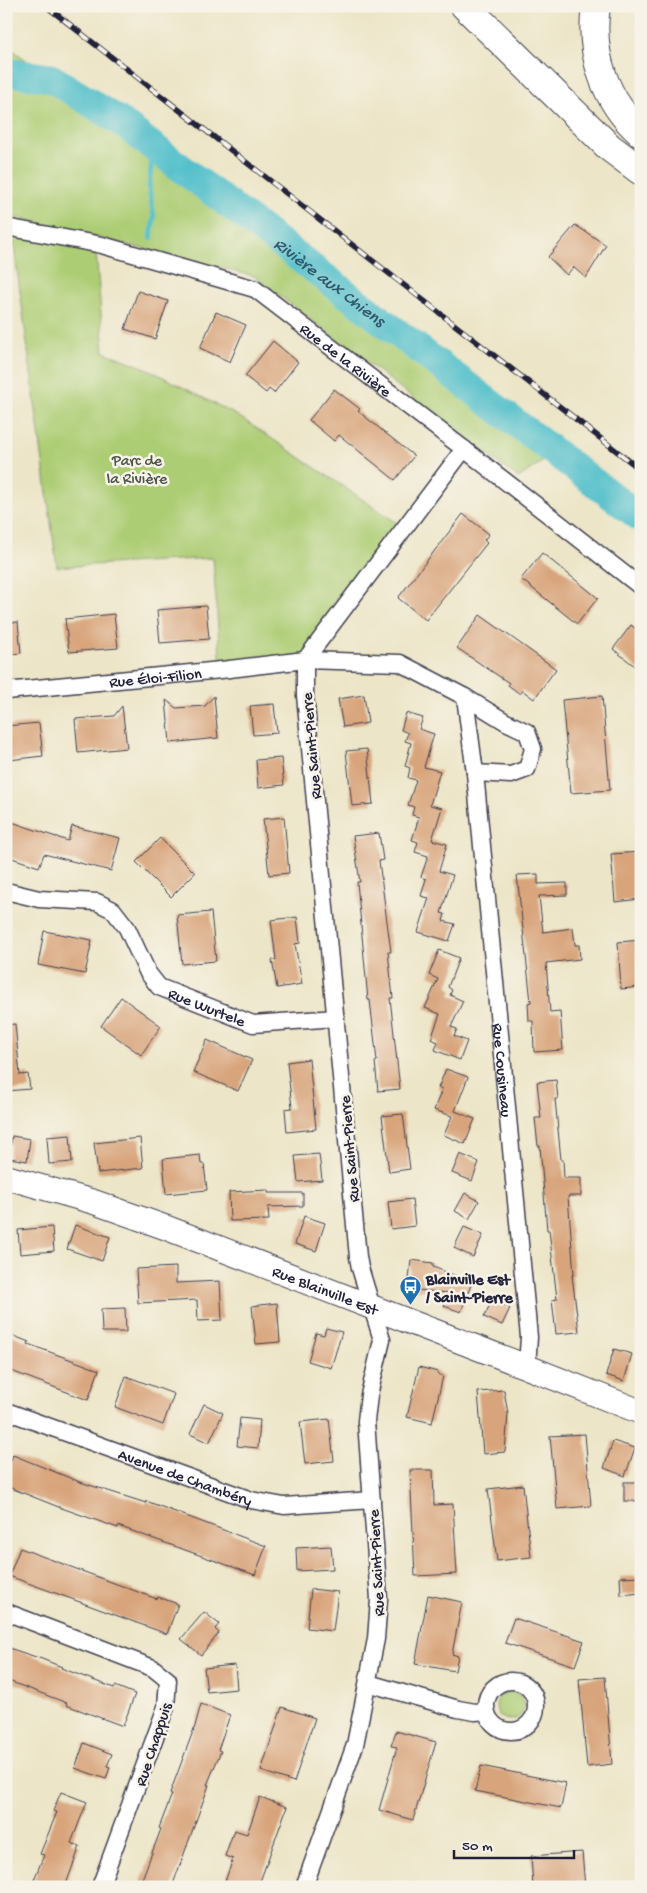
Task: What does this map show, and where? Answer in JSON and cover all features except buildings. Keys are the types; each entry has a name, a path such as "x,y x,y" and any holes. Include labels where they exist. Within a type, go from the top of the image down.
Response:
{"highway":[{"path":"465,6 609,147 641,171"},
{"path":"596,6 595,45 602,77 617,106 641,133"}],"street":[{"name":"Rue de la Rivière","path":"6,227 102,245 255,289 641,588"},
{"path":"305,660 464,449"},
{"path":"305,660 400,663 527,732 533,749 527,769 510,775 475,773"},
{"name":"Rue Éloi-Filion","path":"6,690 221,670 305,660"},
{"name":"Rue Saint-Pierre","path":"304,1887 355,1745 376,1639 379,1599 366,1431 367,1408 382,1340 360,1268 305,695 305,660"},
{"name":"Rue Cousineau","path":"465,697 475,773 529,1337 527,1366"},
{"name":"Rue Wurtele","path":"6,891 39,899 97,902 113,910 127,928 148,972 160,987 253,1024 336,1018"},
{"name":"Rue Blainville Est","path":"6,1177 142,1219 527,1366 641,1412"},
{"name":"Avenue de Chambéry","path":"6,1411 251,1500 284,1506 372,1500"},
{"name":"Rue Chappuis","path":"6,1612 153,1668 168,1680 166,1707 100,1887"},
{"path":"368,1683 458,1709 475,1712 485,1711"}],"green space":[{"path":"6,45 557,452 518,478 254,276 6,215"},
{"name":"Parc de la Rivière","path":"11,224 95,239 104,352 146,368 238,416 405,528 305,660 221,670 213,558 57,567"},
{"path":"510,1692 520,1696 524,1706 520,1716 510,1720 500,1716 496,1706 500,1696"}],"waterway":[{"name":"Rivière aux Chiens","path":"6,72 51,78 118,120 641,518"},
{"path":"151,238 154,217 149,188 153,146"}],"railway":[{"path":"46,6 641,470"}],"place":[{"name":"Blainville Est / Saint-Pierre","path":"410,1306"}]}
